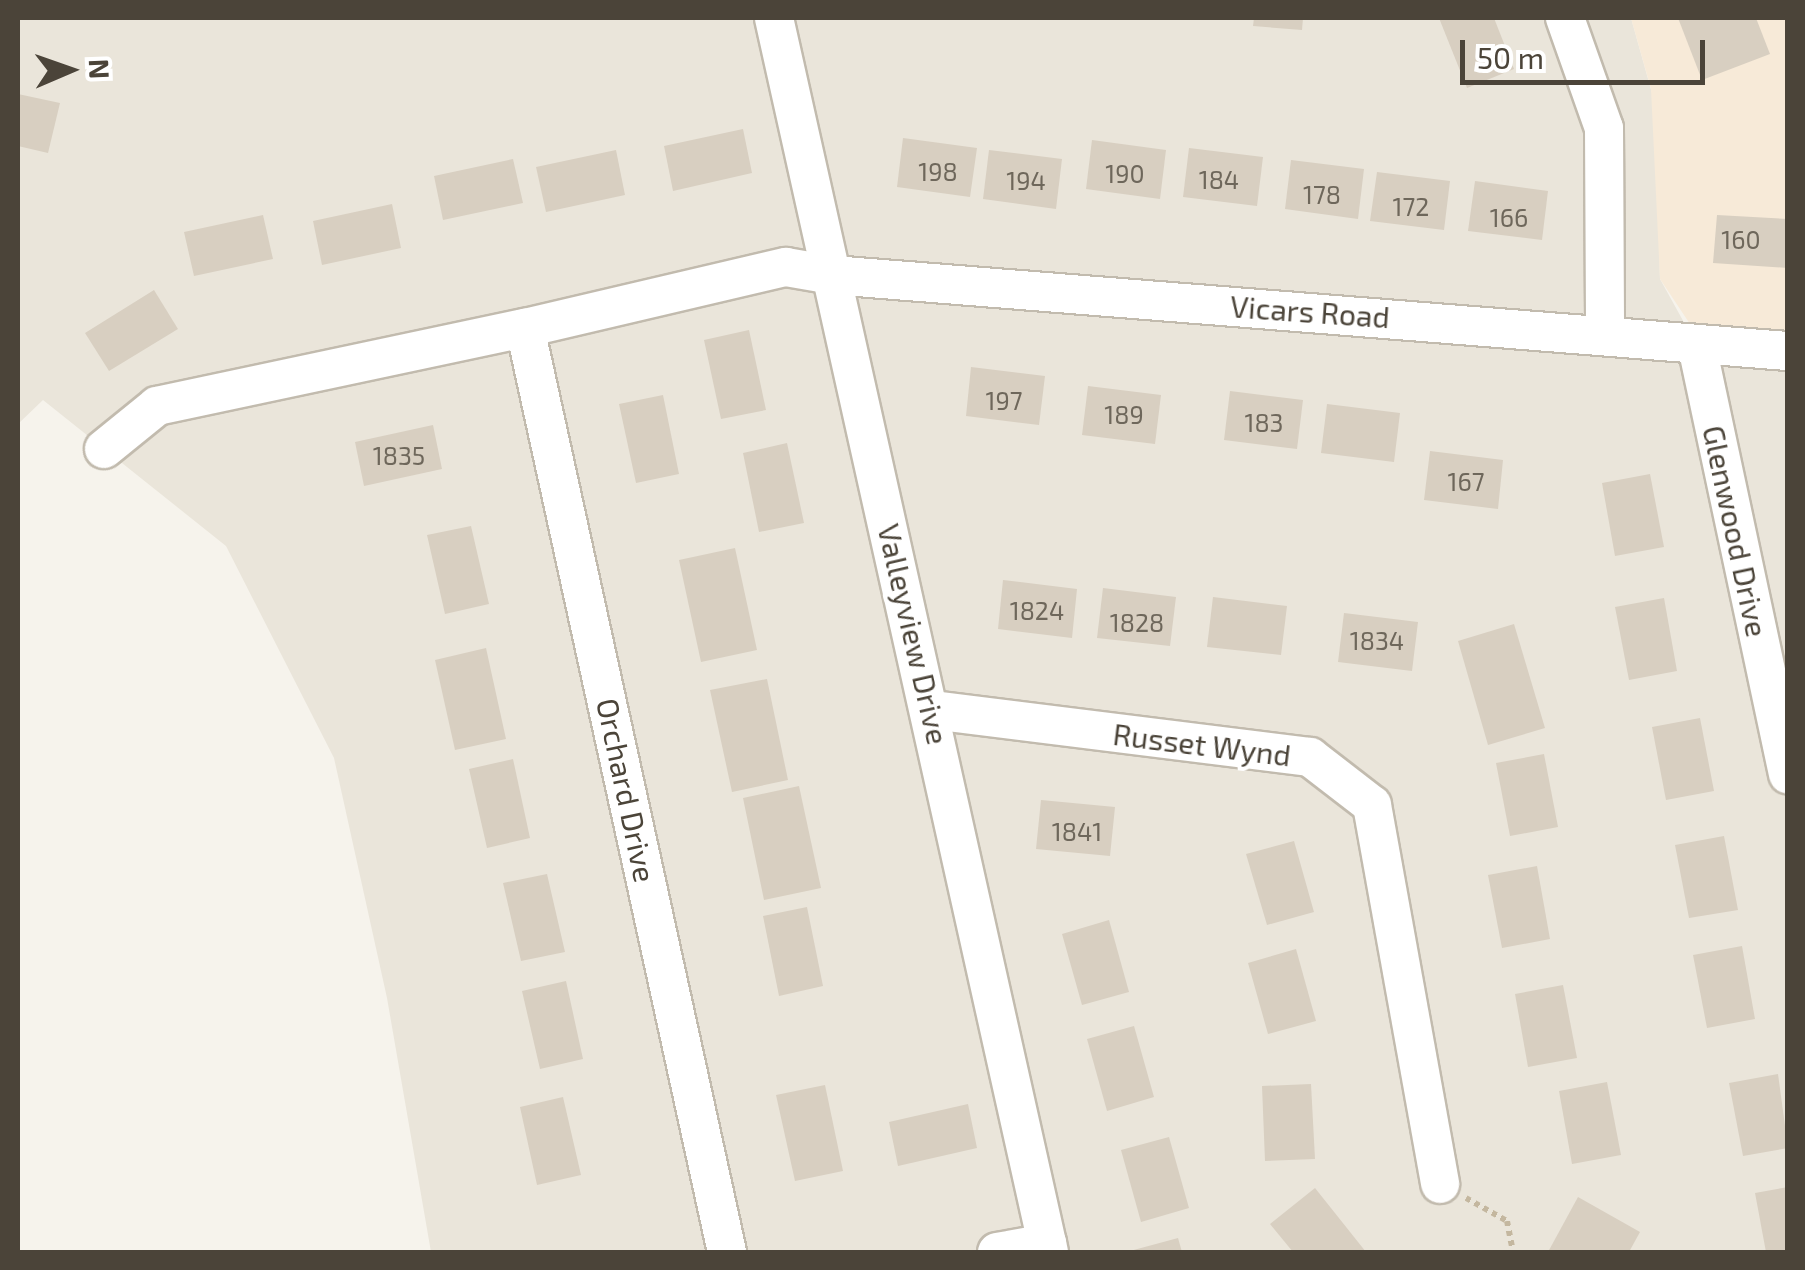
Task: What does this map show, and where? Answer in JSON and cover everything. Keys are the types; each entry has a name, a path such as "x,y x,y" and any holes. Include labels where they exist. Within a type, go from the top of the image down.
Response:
{"street":[{"name":"Valleyview Drive","path":"774,18 932,710 1048,1248"},
{"path":"1565,18 1604,128 1605,333"},
{"path":"104,449 157,406 525,328 786,267 832,275"},
{"name":"Vicars Road","path":"832,275 1605,333 1697,346 1788,351"},
{"name":"Orchard Drive","path":"525,328 727,1252"},
{"name":"Glenwood Drive","path":"1697,346 1788,774"},
{"name":"Russet Wynd","path":"932,710 1310,757 1372,805 1440,1184"},
{"path":"997,1252 1048,1248"}],"path":[{"path":"1440,1184 1507,1222 1513,1252"}],"shaded area":[{"path":"18,18 1631,18 1655,104 1660,279 1697,346 1787,368 1787,1252 431,1252 387,998 334,758 226,546 43,400 18,424"},
{"path":"1631,18 1787,18 1787,368 1697,346 1690,324 1660,279 1651,89"}],"building":[{"path":"1254,18 1303,18 1302,30 1253,26"},
{"path":"1439,18 1494,18 1514,69 1467,88"},
{"path":"1678,18 1756,18 1770,54 1702,80"},
{"path":"18,94 60,103 48,153 18,146"},
{"path":"743,129 752,173 673,191 664,146"},
{"path":"903,138 977,148 970,197 897,187"},
{"path":"1092,140 1166,150 1160,199 1086,189"},
{"path":"1189,148 1263,157 1257,206 1183,197"},
{"path":"616,150 625,195 546,212 536,167"},
{"path":"989,150 1062,159 1056,209 983,199"},
{"path":"513,159 523,203 443,220 434,176"},
{"path":"1291,160 1364,169 1358,219 1285,209"},
{"path":"1377,172 1450,181 1444,230 1370,221"},
{"path":"1475,181 1548,191 1542,240 1468,231"},
{"path":"392,204 401,248 322,265 313,221"},
{"path":"263,215 273,259 194,276 184,232"},
{"path":"1717,215 1788,219 1788,268 1713,263"},
{"path":"154,290 178,329 109,371 85,333"},
{"path":"749,330 766,410 721,419 704,340"},
{"path":"971,367 1045,376 1039,425 966,416"},
{"path":"1088,386 1161,395 1155,444 1082,435"},
{"path":"1230,391 1303,400 1297,449 1224,440"},
{"path":"663,395 679,474 636,483 619,404"},
{"path":"1327,404 1400,413 1394,462 1321,453"},
{"path":"433,425 442,469 364,486 355,442"},
{"path":"787,443 804,523 759,532 743,453"},
{"path":"1430,451 1503,460 1498,509 1424,500"},
{"path":"1650,474 1664,547 1615,556 1602,483"},
{"path":"471,526 489,604 445,614 427,535"},
{"path":"735,548 757,650 701,662 679,560"},
{"path":"1003,580 1077,589 1072,638 998,629"},
{"path":"1103,588 1176,597 1170,646 1097,638"},
{"path":"1213,597 1287,606 1281,655 1207,647"},
{"path":"1664,598 1677,671 1629,680 1615,607"},
{"path":"1344,613 1418,622 1412,671 1338,662"},
{"path":"1514,624 1545,728 1488,745 1458,641"},
{"path":"486,648 506,739 455,750 435,660"},
{"path":"767,679 788,780 732,792 710,690"},
{"path":"1700,718 1714,791 1666,800 1652,727"},
{"path":"1544,754 1558,827 1510,836 1496,763"},
{"path":"513,759 530,838 487,848 469,769"},
{"path":"799,786 821,888 764,900 743,798"},
{"path":"1041,800 1115,807 1110,856 1036,849"},
{"path":"1724,836 1738,910 1689,918 1675,845"},
{"path":"1294,841 1314,912 1267,925 1246,854"},
{"path":"1537,866 1550,939 1502,948 1488,875"},
{"path":"547,874 565,952 521,961 503,883"},
{"path":"807,907 823,986 779,996 763,916"},
{"path":"1109,920 1129,992 1082,1005 1062,934"},
{"path":"1742,946 1755,1019 1707,1028 1693,955"},
{"path":"1296,949 1316,1021 1268,1034 1248,963"},
{"path":"566,981 583,1059 540,1069 522,991"},
{"path":"1563,985 1577,1058 1528,1067 1515,994"},
{"path":"1134,1026 1154,1097 1107,1111 1087,1039"},
{"path":"1778,1074 1788,1148 1743,1156 1729,1083"},
{"path":"1607,1082 1621,1155 1572,1164 1559,1091"},
{"path":"1311,1084 1315,1159 1265,1161 1262,1086"},
{"path":"825,1085 843,1171 795,1181 776,1095"},
{"path":"563,1097 581,1175 537,1185 520,1107"},
{"path":"968,1104 977,1148 898,1166 889,1122"},
{"path":"1169,1137 1189,1208 1141,1222 1121,1150"},
{"path":"1788,1187 1788,1252 1766,1252 1755,1193"},
{"path":"1315,1188 1366,1252 1293,1252 1270,1224"},
{"path":"1578,1197 1640,1232 1629,1252 1548,1252"},
{"path":"1178,1238 1182,1252 1130,1252 1130,1251"}]}
